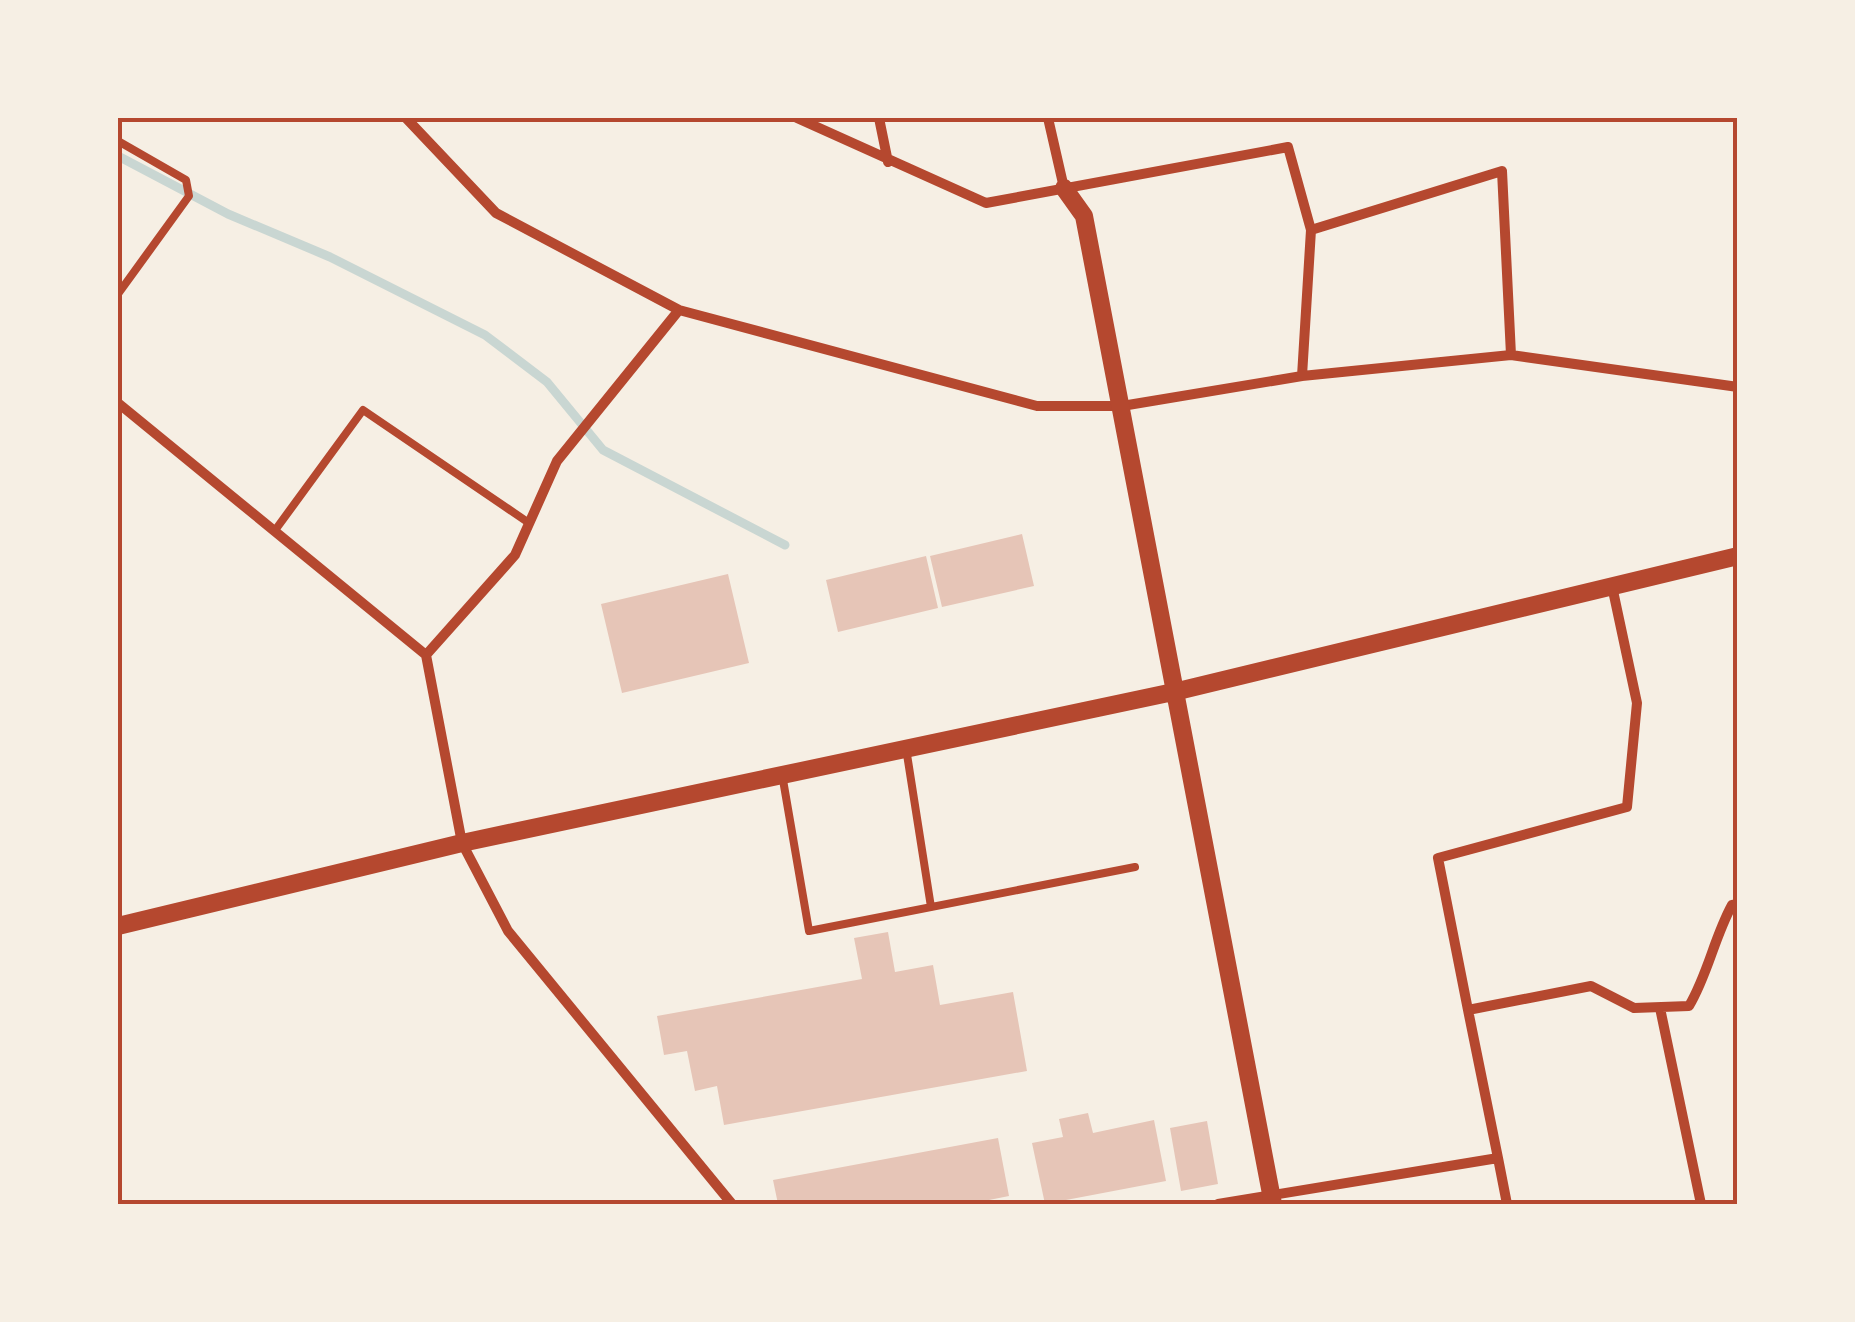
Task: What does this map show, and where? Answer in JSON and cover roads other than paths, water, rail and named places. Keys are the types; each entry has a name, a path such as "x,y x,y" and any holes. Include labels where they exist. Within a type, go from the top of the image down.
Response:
{"street":[{"path":"406,118 496,213 679,310 1037,406 1122,406 1302,376 1511,355 1738,387"},
{"path":"797,118 986,203 1288,147 1310,230 1302,376"},
{"path":"878,118 888,162"},
{"path":"1048,118 1064,188 1084,216 1178,691 1272,1199"},
{"path":"1310,230 1502,171 1511,355"},
{"path":"426,656 514,555 557,461 679,310"},
{"path":"118,403 426,656 462,843 508,931 732,1204"},
{"path":"118,926 462,843 1178,691 1738,556"},
{"path":"1508,1204 1438,858 1627,807 1636,703 1612,586"},
{"path":"1468,1010 1591,986 1634,1008 1689,1006 1703,981 1720,926 1732,905 1738,904"},
{"path":"1660,1008 1701,1204"},
{"path":"1218,1204 1272,1199 1498,1158"}],"lane":[{"path":"118,141 186,180 189,196 118,294"},
{"path":"276,530 363,410 529,524"},
{"path":"906,748 931,907"},
{"path":"782,774 809,931 1135,867"}],"waterway":[{"path":"118,156 228,214 330,257 485,335 547,382 603,450 785,545"}]}
